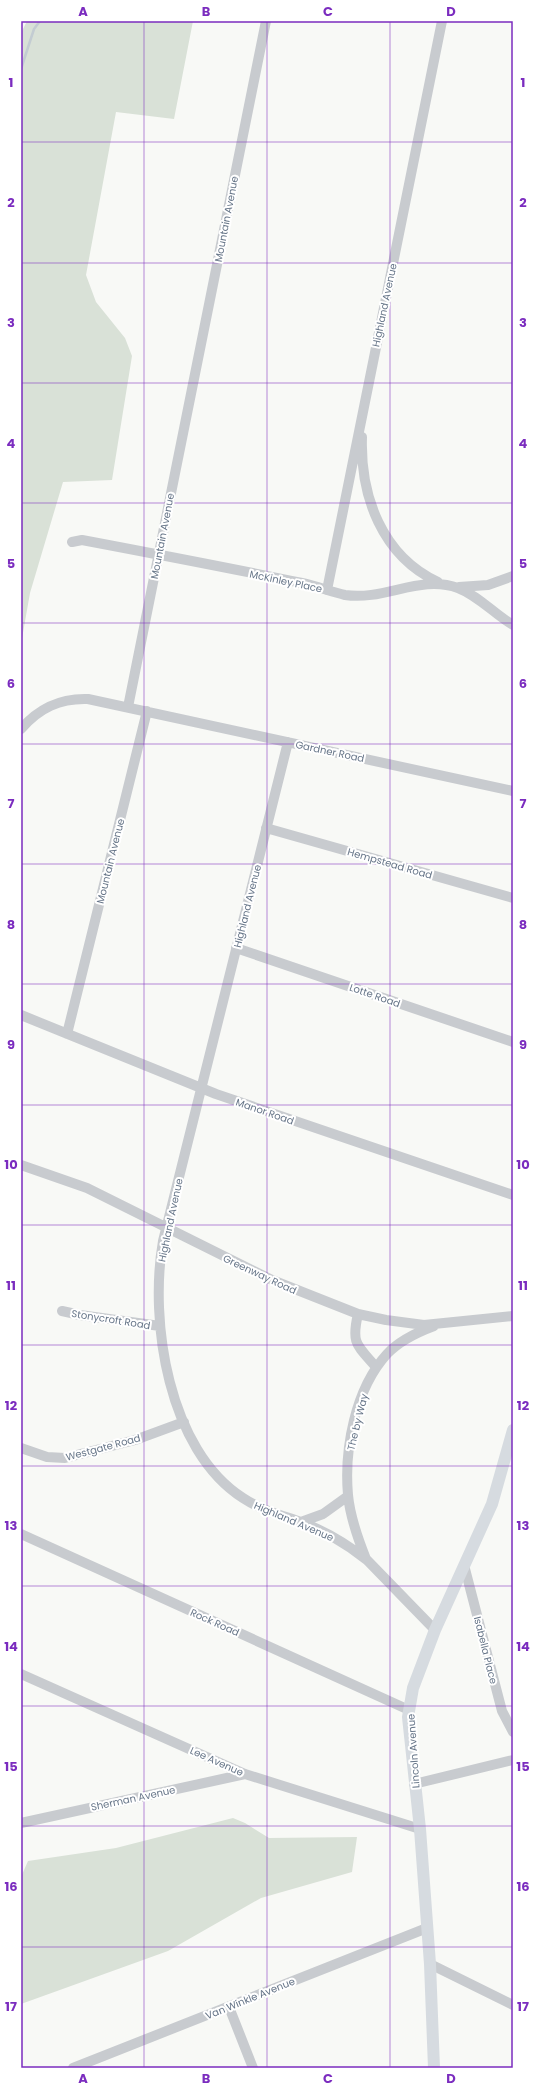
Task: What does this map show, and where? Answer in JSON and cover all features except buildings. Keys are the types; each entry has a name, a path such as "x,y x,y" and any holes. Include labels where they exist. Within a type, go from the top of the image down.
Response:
{"main road":[{"name":"Lincoln Avenue","path":"434,2068 430,1964 409,1710 413,1688 435,1630 492,1504 513,1430"}],"street":[{"name":"Mountain Avenue","path":"128,707 266,21"},
{"name":"Highland Avenue","path":"327,590 442,21"},
{"path":"363,411 363,472 367,492 381,528 395,550 428,578 446,585 478,587 503,581 513,576"},
{"name":"McKinley Place","path":"72,542 82,540 158,554 318,586 347,595 376,595 421,584 446,585 467,592 513,625"},
{"path":"21,729 40,712 60,702 88,699 147,711"},
{"name":"Mountain Avenue","path":"67,1034 147,711"},
{"name":"Gardner Road","path":"147,711 513,791"},
{"name":"Highland Avenue","path":"288,742 166,1228 159,1274 160,1326 171,1384 184,1422 198,1450 226,1485 260,1508 301,1522 338,1539 367,1560 435,1630"},
{"name":"Hempstead Road","path":"266,828 513,898"},
{"name":"Lotte Road","path":"236,948 513,1042"},
{"name":"Manor Road","path":"21,1015 201,1088 513,1195"},
{"name":"Greenway Road","path":"21,1165 87,1188 272,1280 358,1314 404,1323 424,1325 513,1316"},
{"name":"Stonycroft Road","path":"62,1311 160,1326"},
{"path":"358,1314 354,1332 357,1345 376,1367"},
{"name":"The by Way","path":"367,1560 358,1537 348,1496 348,1465 354,1426 364,1392 376,1367 388,1353 402,1341 430,1328 446,1323"},
{"name":"Westgate Road","path":"21,1448 47,1457 65,1458 135,1440 184,1422"},
{"path":"301,1522 323,1514 348,1496"},
{"name":"Rock Road","path":"21,1534 409,1710"},
{"name":"Isabella Place","path":"464,1565 502,1711 512,1729"},
{"name":"Lee Avenue","path":"21,1674 246,1774 420,1829"},
{"path":"414,1784 513,1760"},
{"name":"Sherman Avenue","path":"21,1823 246,1774"},
{"name":"Van Winkle Avenue","path":"73,2068 427,1928"},
{"path":"430,1964 513,2005"},
{"path":"228,2007 253,2068"}],"shaded area":[{"path":"27,21 193,21 174,119 116,112 86,275 96,302 125,338 132,356 112,480 63,482 30,593 21,644 21,33"},
{"path":"233,1818 245,1823 269,1838 357,1837 352,1872 261,1898 168,1951 21,2004 21,1877 28,1861 116,1848"}],"waterway":[{"path":"21,69 34,29 40,21"}]}
